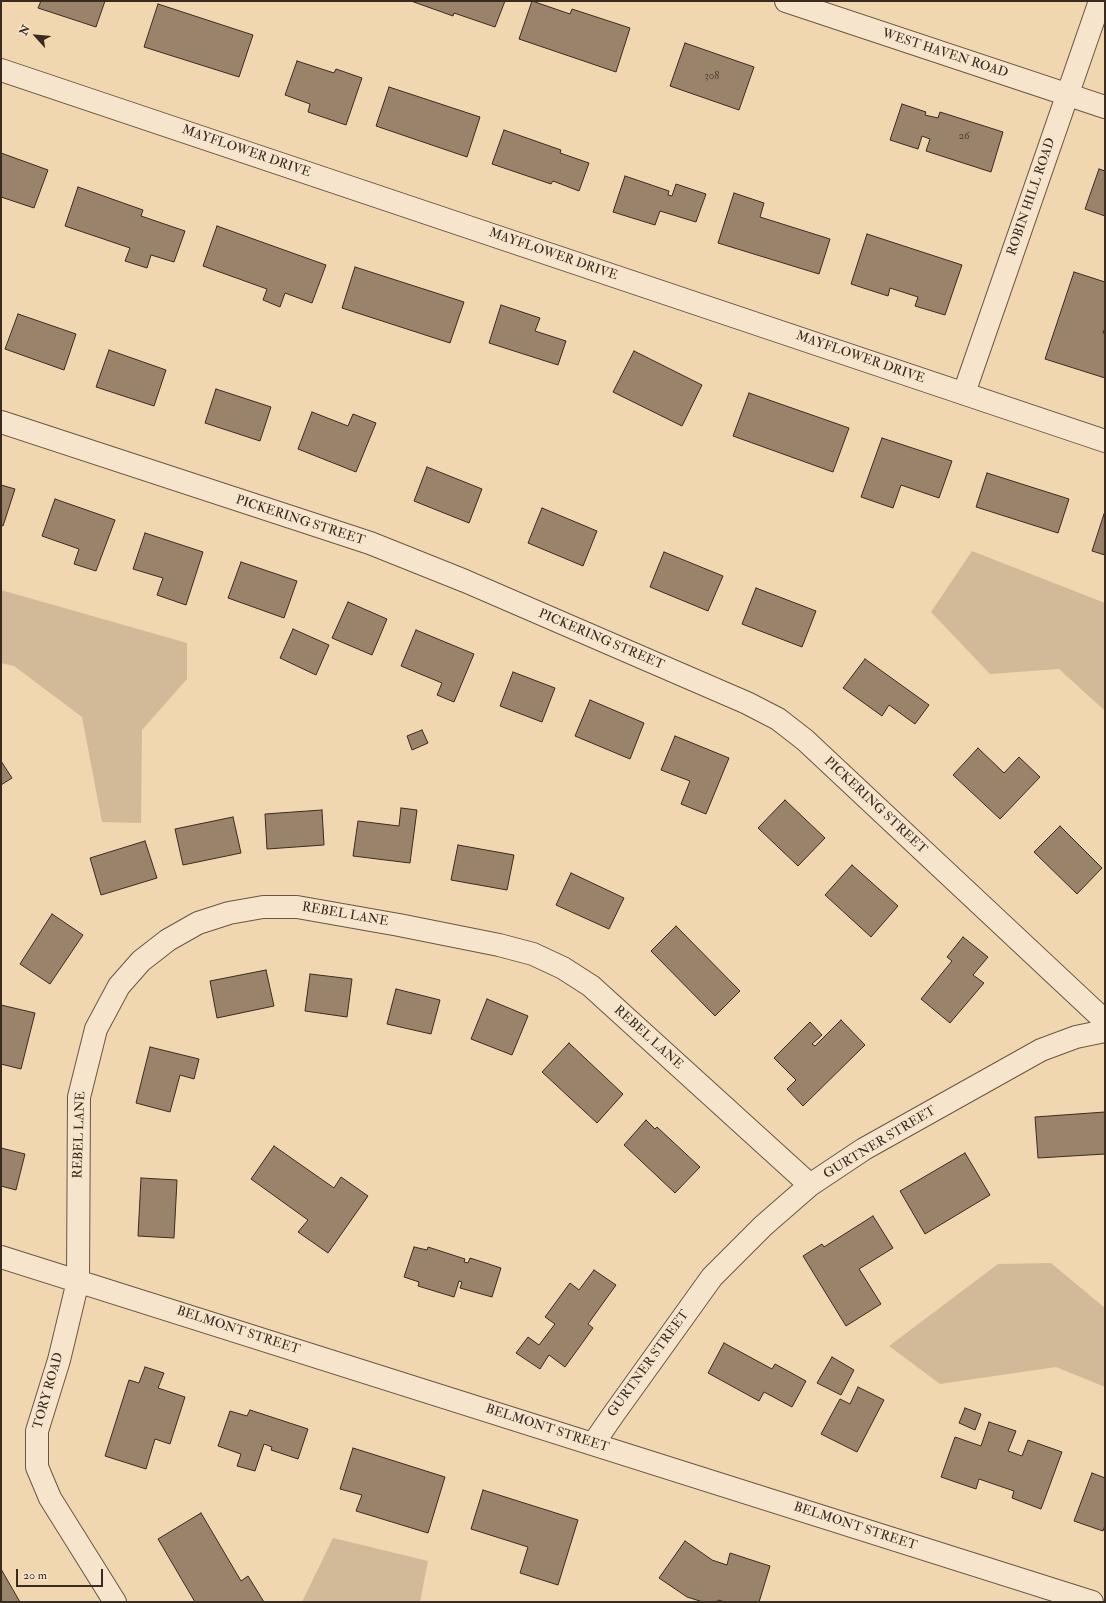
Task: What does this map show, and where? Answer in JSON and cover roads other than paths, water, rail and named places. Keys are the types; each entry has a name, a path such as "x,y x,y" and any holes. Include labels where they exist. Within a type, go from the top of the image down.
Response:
{"street":[{"name":"WEST HAVEN ROAD","path":"786,1 1105,107"},
{"name":"ROBIN HILL ROAD","path":"964,393 1100,1"},
{"name":"MAYFLOWER DRIVE","path":"1,70 1105,440"},
{"name":"PICKERING STREET","path":"1,422 370,544 465,581 740,700 778,719 805,740 1105,1021"},
{"name":"REBEL LANE","path":"78,1281 78,1097 96,1029 119,986 141,961 168,940 198,924 229,913 263,907 298,907 398,925 533,954 563,968 591,986 810,1185"},
{"name":"GURTNER STREET","path":"593,1444 712,1276 763,1226 810,1185 864,1149 1041,1050 1076,1037 1105,1031"},
{"name":"BELMONT STREET","path":"1,1257 1092,1602"},
{"name":"TORY ROAD","path":"78,1281 59,1360 37,1431 37,1467 50,1498 115,1602"}]}
